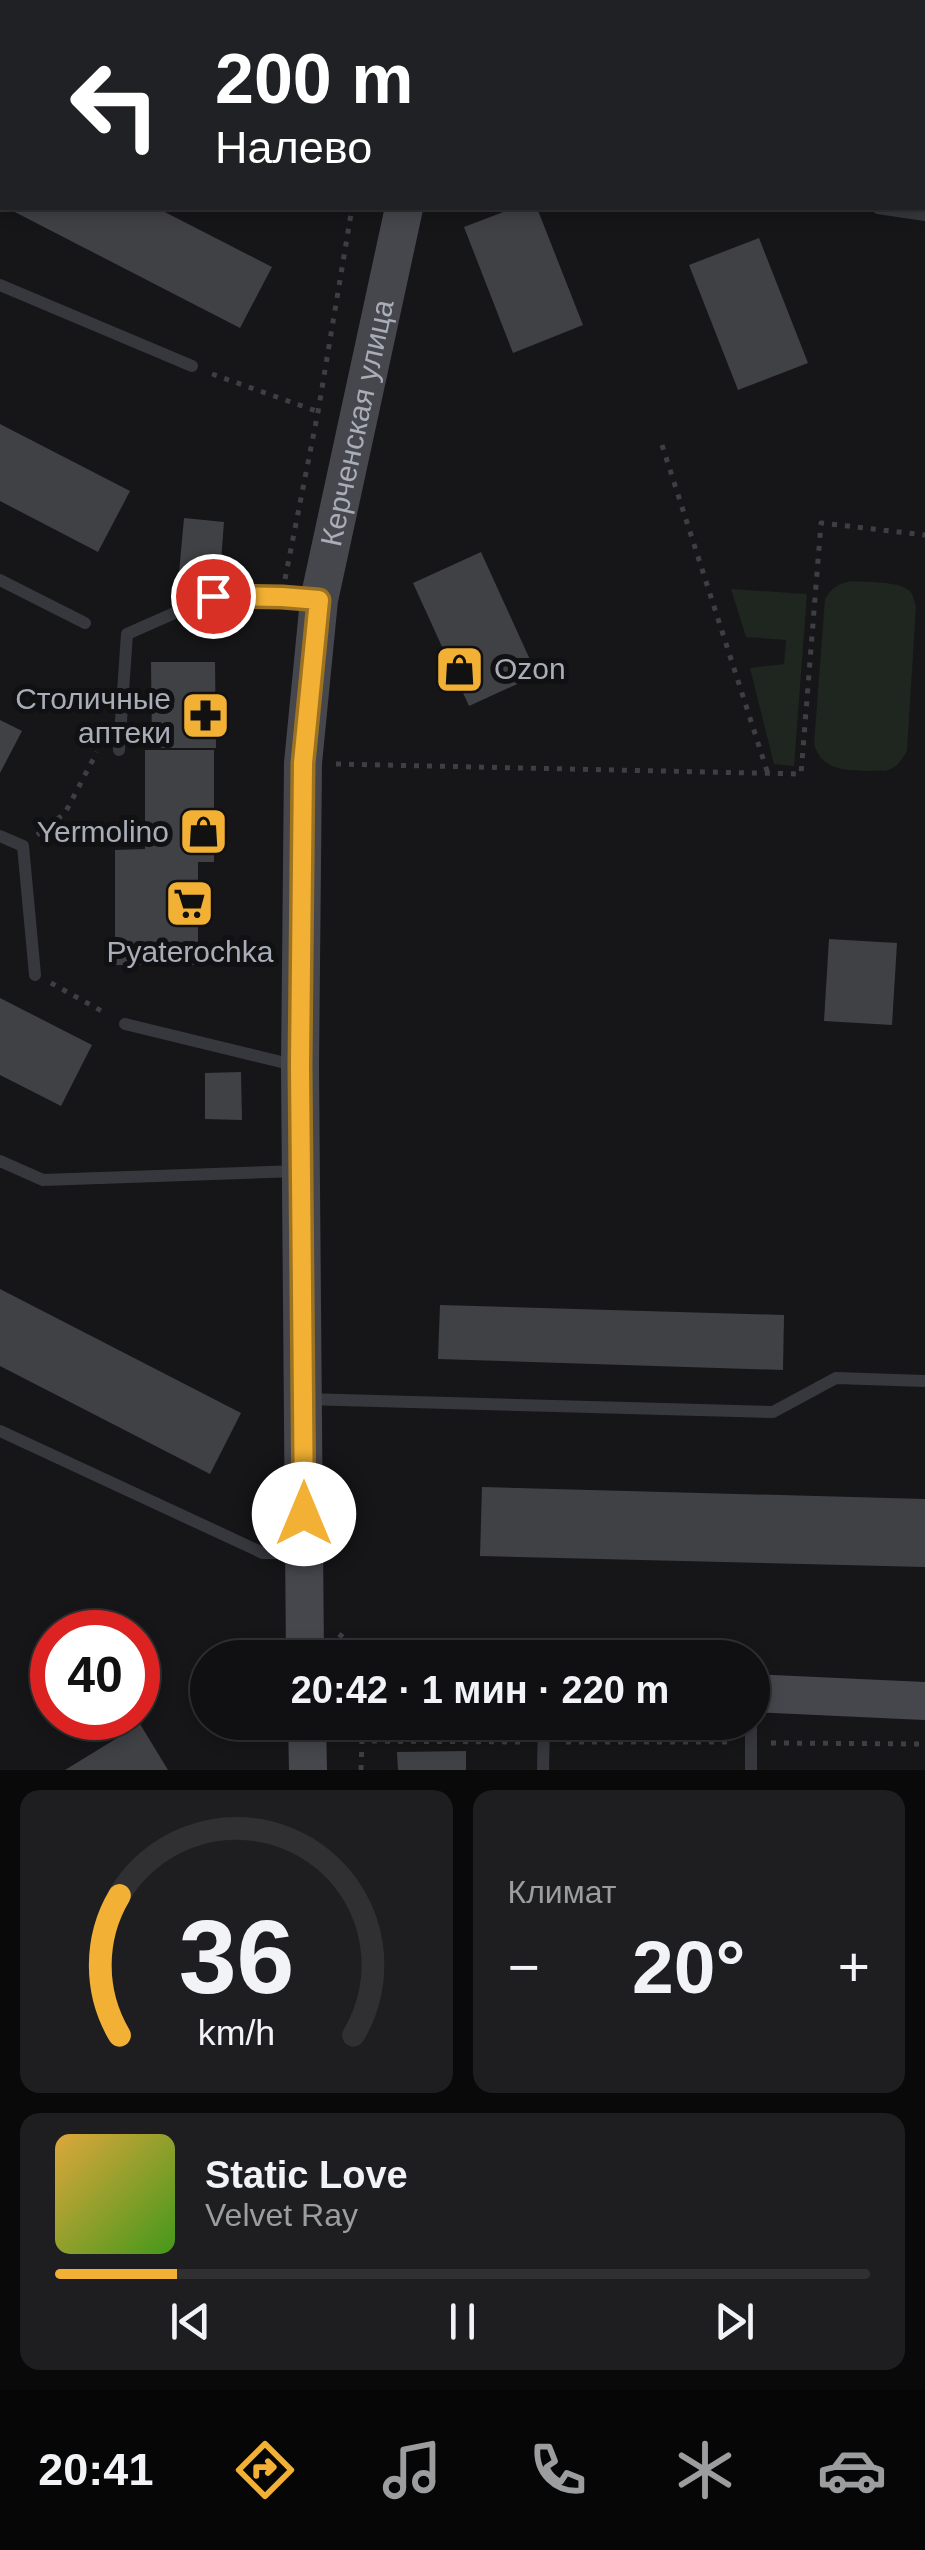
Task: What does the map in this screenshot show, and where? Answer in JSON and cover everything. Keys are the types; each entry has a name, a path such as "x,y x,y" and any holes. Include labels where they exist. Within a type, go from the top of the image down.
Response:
{"street":[{"name":"Керченская улица","path":"306,1640 300,1066 303,763 319,600 404,210"},
{"path":"770,1695 925,1701"},
{"path":"307,1740 308,1770"}],"lane":[{"path":"891,210 925,215"},
{"path":"0,285 192,366"},
{"path":"0,580 85,624"},
{"path":"119,750 127,634 213,596 319,600"},
{"path":"0,836 22,846 35,975"},
{"path":"125,1024 300,1066"},
{"path":"0,1161 42,1180 301,1171"},
{"path":"303,1399 773,1412 836,1378 925,1381"},
{"path":"0,1431 262,1553 304,1553"},
{"path":"543,1770 544,1742"},
{"path":"750,1770 751,1742"}],"path":[{"path":"282,597 352,210"},
{"path":"192,366 318,412"},
{"path":"662,445 768,774"},
{"path":"303,763 802,774 820,523 925,534"},
{"path":"22,846 65,812 97,751"},
{"path":"35,975 125,1024"},
{"path":"336,1631 346,1640"},
{"path":"361,1770 362,1741 925,1744"}],"shaded area":[{"path":"850,581 898,585 911,593 916,607 907,751 896,766 885,771 833,766 818,754 814,744 825,599 836,587"},
{"path":"731,589 807,594 794,766 774,764 750,668 784,664 786,640 746,637"}],"building":[{"path":"11,210 161,210 272,267 240,328"},
{"path":"509,210 538,210 583,325 513,353 464,227"},
{"path":"759,238 808,363 738,390 689,265"},
{"path":"0,424 130,491 98,552 0,501"},
{"path":"184,518 224,522 220,574 179,573"},
{"path":"481,552 537,675 469,706 413,583"},
{"path":"151,662 215,662 216,748 152,748"},
{"path":"0,720 22,731 0,773"},
{"path":"145,750 214,750 214,862 198,862 198,965 115,965 115,850 145,849"},
{"path":"829,939 897,943 892,1025 824,1021"},
{"path":"0,998 92,1045 61,1106 0,1075"},
{"path":"241,1072 242,1120 205,1119 205,1073"},
{"path":"0,1289 241,1413 210,1474 0,1366"},
{"path":"440,1305 784,1315 783,1370 438,1359"},
{"path":"482,1487 925,1499 925,1567 480,1556"},
{"path":"114,1740 150,1740 168,1770 65,1770"},
{"path":"466,1751 466,1770 398,1770 397,1752"}],"place":[{"name":"Ozon","path":"459,669"},
{"name":"Столичные аптеки","path":"206,716"},
{"name":"Yermolino","path":"204,832"},
{"name":"Pyaterochka","path":"190,903"}],"route":[{"path":"213,596 319,600 303,763 300,1066 304,1514"}]}
